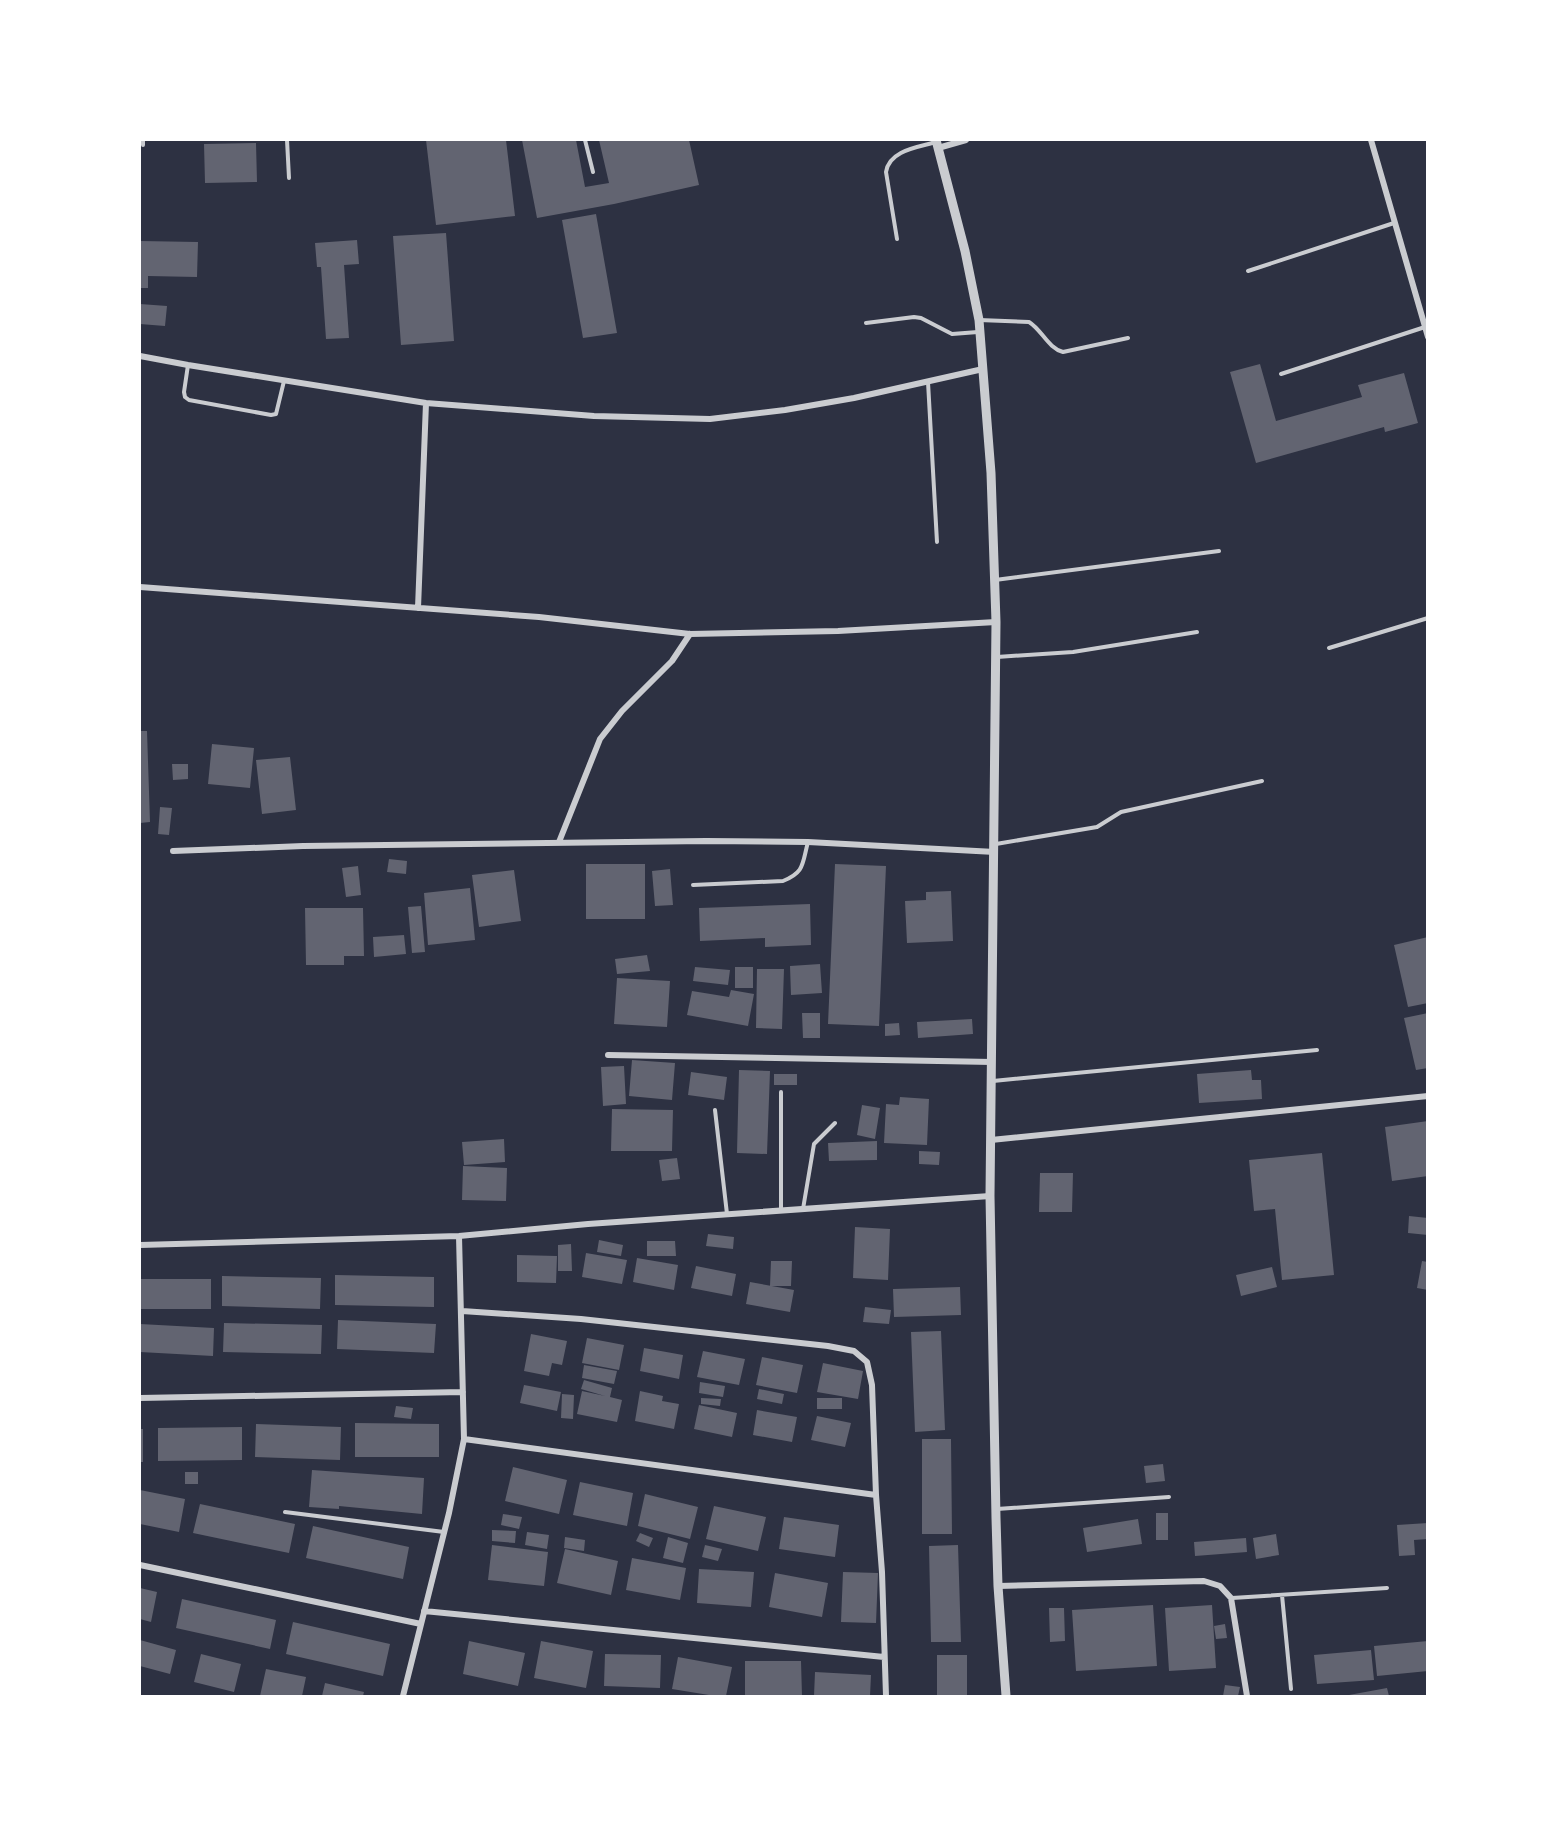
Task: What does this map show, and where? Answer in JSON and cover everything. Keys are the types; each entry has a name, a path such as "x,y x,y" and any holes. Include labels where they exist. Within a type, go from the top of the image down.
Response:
{"street":[{"path":"966,140 937,143 965,251 979,320 992,473 996,657 990,1196 998,1586 1006,1696"},
{"path":"1371,140 1428,337"},
{"path":"140,356 426,404 594,416 710,419 785,410 854,398 983,369"},
{"path":"418,608 426,404"},
{"path":"140,587 539,617 690,634 838,631 996,622"},
{"path":"559,842 600,739 622,711 672,661 690,634"},
{"path":"173,851 559,842 808,842 995,848"},
{"path":"608,1055 993,1062"},
{"path":"991,1140 1428,1096"},
{"path":"140,1245 459,1236 588,1224 990,1196"},
{"path":"403,1696 444,1532 464,1438 459,1236"},
{"path":"462,1311 593,1320 828,1346 854,1351 867,1362 872,1384 886,1696"},
{"path":"140,1398 463,1392"},
{"path":"464,1438 876,1496"},
{"path":"140,1565 421,1624"},
{"path":"998,1586 1204,1581 1220,1586 1231,1598 1247,1696"},
{"path":"424,1611 884,1656"}],"lane":[{"path":"287,140 289,178"},
{"path":"585,140 593,172"},
{"path":"897,239 886,171 887,164 901,152 937,143"},
{"path":"1248,271 1395,223"},
{"path":"866,323 914,317 921,318 952,334 981,332"},
{"path":"979,320 1029,322 1036,326 1055,350 1063,352 1128,338"},
{"path":"1281,374 1425,327"},
{"path":"188,365 184,392 185,397 189,400 270,416 279,410 284,381"},
{"path":"928,381 937,542"},
{"path":"995,580 1219,551"},
{"path":"1329,648 1428,618"},
{"path":"996,657 1073,652 1197,632"},
{"path":"995,848 1097,827 1121,812 1262,781"},
{"path":"693,885 783,881 796,875 801,868 808,842"},
{"path":"993,1081 1317,1050"},
{"path":"781,1092 782,1212"},
{"path":"715,1110 727,1216"},
{"path":"803,1210 814,1144 835,1123"},
{"path":"996,1509 1169,1497"},
{"path":"285,1512 444,1532"},
{"path":"1231,1598 1387,1588"},
{"path":"1282,1595 1291,1689"}],"building":[{"path":"426,140 506,140 515,216 436,225"},
{"path":"522,140 576,140 585,187 609,183 599,140 689,140 699,185 537,218"},
{"path":"256,143 257,182 205,183 204,144"},
{"path":"596,214 617,333 583,338 562,220"},
{"path":"446,233 454,341 401,345 393,236"},
{"path":"357,240 359,264 344,265 349,338 326,339 321,267 317,267 315,243"},
{"path":"140,241 198,242 197,277 148,276 148,288 140,288"},
{"path":"140,304 167,306 165,326 140,324"},
{"path":"1260,364 1276,421 1362,397 1358,385 1404,373 1418,423 1385,432 1384,427 1256,463 1230,372"},
{"path":"140,731 147,731 150,822 140,823"},
{"path":"212,744 254,748 250,788 208,784"},
{"path":"290,757 296,810 262,814 256,760"},
{"path":"172,764 188,764 188,779 173,780"},
{"path":"160,807 172,808 169,835 158,834"},
{"path":"389,859 407,861 406,874 387,872"},
{"path":"586,864 645,864 645,919 586,919"},
{"path":"835,864 886,866 879,1026 828,1024"},
{"path":"358,866 361,895 346,897 342,868"},
{"path":"670,869 673,905 655,906 652,871"},
{"path":"514,870 521,921 479,927 472,875"},
{"path":"470,888 475,940 428,945 424,893"},
{"path":"951,891 953,941 907,943 905,901 926,900 926,892"},
{"path":"810,904 811,945 765,947 765,938 700,941 699,908"},
{"path":"421,906 425,952 412,953 408,907"},
{"path":"305,908 363,908 364,956 344,956 344,965 306,965"},
{"path":"404,935 406,954 374,957 373,937"},
{"path":"1428,937 1428,1003 1408,1007 1394,945"},
{"path":"647,955 650,971 617,974 615,959"},
{"path":"820,964 822,993 791,995 790,966"},
{"path":"695,967 730,970 728,985 693,981"},
{"path":"735,967 753,967 753,988 735,988"},
{"path":"757,969 784,969 782,1029 756,1028"},
{"path":"617,978 670,981 667,1027 614,1024"},
{"path":"731,990 754,994 748,1026 687,1015 692,991 729,997"},
{"path":"802,1013 820,1013 820,1038 803,1038"},
{"path":"1428,1013 1428,1068 1416,1070 1404,1018"},
{"path":"972,1019 973,1034 918,1038 917,1022"},
{"path":"899,1023 900,1035 885,1036 885,1024"},
{"path":"632,1060 675,1063 672,1100 629,1096"},
{"path":"624,1066 626,1104 603,1106 601,1067"},
{"path":"739,1070 770,1071 767,1154 737,1153"},
{"path":"1251,1070 1252,1080 1261,1080 1262,1099 1199,1103 1197,1074"},
{"path":"691,1072 727,1077 724,1100 688,1095"},
{"path":"774,1074 797,1074 797,1085 774,1085"},
{"path":"900,1097 929,1099 927,1145 884,1143 886,1104 899,1105"},
{"path":"862,1105 880,1108 875,1139 857,1135"},
{"path":"612,1109 673,1110 672,1151 611,1151"},
{"path":"1428,1121 1428,1176 1392,1181 1385,1127"},
{"path":"504,1139 505,1162 464,1165 462,1142"},
{"path":"877,1141 877,1160 829,1161 828,1143"},
{"path":"919,1151 940,1152 939,1165 919,1164"},
{"path":"1322,1153 1334,1275 1282,1280 1275,1209 1254,1211 1249,1160"},
{"path":"677,1158 680,1179 662,1181 659,1160"},
{"path":"463,1166 507,1168 506,1201 462,1200"},
{"path":"1040,1173 1073,1173 1072,1212 1039,1212"},
{"path":"1409,1216 1428,1218 1428,1235 1408,1233"},
{"path":"855,1227 890,1229 888,1280 853,1278"},
{"path":"708,1234 734,1237 733,1249 706,1246"},
{"path":"599,1240 623,1245 621,1256 597,1252"},
{"path":"647,1241 675,1241 676,1256 647,1256"},
{"path":"571,1244 572,1271 558,1271 558,1245"},
{"path":"586,1253 627,1260 622,1284 582,1277"},
{"path":"517,1255 557,1256 556,1283 517,1282"},
{"path":"637,1258 678,1265 674,1290 633,1282"},
{"path":"771,1261 792,1261 791,1286 770,1286"},
{"path":"1422,1261 1428,1262 1428,1290 1417,1288"},
{"path":"696,1266 736,1274 732,1296 691,1288"},
{"path":"1272,1267 1277,1287 1241,1296 1236,1275"},
{"path":"335,1275 434,1277 434,1307 335,1305"},
{"path":"222,1276 321,1278 320,1309 222,1306"},
{"path":"140,1279 211,1279 211,1309 140,1309"},
{"path":"750,1282 794,1290 790,1312 746,1304"},
{"path":"960,1287 961,1315 894,1317 893,1289"},
{"path":"865,1307 891,1310 889,1324 863,1322"},
{"path":"338,1320 436,1324 434,1353 337,1349"},
{"path":"224,1323 322,1325 321,1354 223,1352"},
{"path":"140,1324 214,1328 213,1356 140,1352"},
{"path":"941,1331 945,1430 915,1432 911,1332"},
{"path":"531,1334 567,1341 562,1365 552,1363 549,1376 524,1371"},
{"path":"587,1338 624,1345 619,1370 582,1363"},
{"path":"644,1348 683,1355 679,1379 640,1371"},
{"path":"703,1351 745,1359 739,1385 697,1377"},
{"path":"762,1357 803,1365 797,1393 756,1385"},
{"path":"823,1363 863,1371 858,1399 817,1392"},
{"path":"584,1365 617,1371 614,1384 582,1378"},
{"path":"584,1380 612,1388 610,1397 622,1400 617,1422 577,1414 582,1391 605,1396 581,1389"},
{"path":"700,1382 725,1386 723,1397 699,1393"},
{"path":"524,1385 561,1392 557,1411 520,1403"},
{"path":"759,1389 784,1394 782,1404 757,1399"},
{"path":"640,1391 663,1396 662,1401 679,1404 674,1429 635,1421"},
{"path":"562,1394 574,1395 573,1419 561,1418"},
{"path":"701,1398 721,1399 720,1406 701,1404"},
{"path":"817,1398 842,1398 842,1409 817,1409"},
{"path":"699,1405 737,1413 732,1437 694,1429"},
{"path":"396,1406 413,1408 411,1419 394,1417"},
{"path":"757,1410 797,1417 792,1442 753,1435"},
{"path":"817,1416 851,1423 845,1447 811,1440"},
{"path":"355,1423 439,1424 439,1457 355,1457"},
{"path":"256,1424 341,1427 340,1460 255,1457"},
{"path":"242,1427 242,1460 158,1461 158,1428"},
{"path":"140,1429 143,1429 143,1462 140,1462"},
{"path":"922,1439 951,1439 952,1534 922,1534"},
{"path":"1163,1464 1165,1481 1146,1483 1144,1466"},
{"path":"513,1467 567,1480 559,1514 505,1501"},
{"path":"312,1470 424,1478 422,1514 339,1506 339,1509 309,1507"},
{"path":"185,1472 198,1472 198,1484 185,1484"},
{"path":"580,1482 633,1493 627,1526 573,1515"},
{"path":"140,1490 185,1499 179,1532 140,1524"},
{"path":"645,1494 698,1507 690,1539 638,1526"},
{"path":"200,1504 295,1524 289,1553 193,1533"},
{"path":"714,1506 766,1517 758,1551 706,1539"},
{"path":"1156,1513 1168,1513 1168,1540 1156,1540"},
{"path":"503,1514 522,1517 519,1529 501,1525"},
{"path":"784,1517 839,1525 835,1557 779,1549"},
{"path":"1138,1519 1142,1544 1087,1552 1083,1528"},
{"path":"1428,1523 1428,1539 1414,1540 1415,1555 1399,1556 1397,1525"},
{"path":"313,1526 409,1547 403,1579 306,1558"},
{"path":"492,1530 516,1531 515,1543 492,1541"},
{"path":"527,1532 549,1535 547,1549 525,1545"},
{"path":"640,1533 653,1538 649,1547 636,1541"},
{"path":"1276,1534 1279,1555 1256,1559 1253,1538"},
{"path":"565,1537 585,1540 584,1551 564,1548"},
{"path":"668,1537 688,1543 683,1563 663,1558"},
{"path":"1246,1538 1247,1552 1195,1556 1194,1542"},
{"path":"492,1545 548,1552 544,1586 488,1580"},
{"path":"705,1545 722,1549 718,1561 702,1557"},
{"path":"958,1545 961,1642 931,1642 929,1546"},
{"path":"565,1549 618,1561 611,1595 557,1583"},
{"path":"632,1558 686,1568 680,1600 626,1590"},
{"path":"699,1569 754,1572 751,1607 697,1603"},
{"path":"843,1572 878,1573 876,1623 841,1622"},
{"path":"775,1573 828,1583 822,1617 769,1607"},
{"path":"140,1588 157,1592 151,1622 140,1619"},
{"path":"182,1599 276,1620 270,1649 176,1628"},
{"path":"1153,1605 1157,1666 1076,1671 1072,1610"},
{"path":"1212,1605 1216,1668 1169,1671 1165,1608"},
{"path":"1049,1608 1064,1608 1065,1641 1050,1642"},
{"path":"293,1622 390,1644 383,1676 286,1654"},
{"path":"1225,1624 1227,1638 1216,1639 1214,1626"},
{"path":"140,1640 176,1650 170,1674 140,1666"},
{"path":"469,1641 525,1653 518,1686 463,1674"},
{"path":"541,1641 593,1651 586,1688 534,1678"},
{"path":"1428,1641 1428,1671 1377,1676 1374,1646"},
{"path":"1371,1650 1374,1680 1317,1684 1314,1655"},
{"path":"201,1654 241,1664 234,1692 194,1682"},
{"path":"605,1654 661,1655 660,1688 604,1686"},
{"path":"937,1655 967,1655 967,1696 937,1696"},
{"path":"678,1657 732,1667 726,1696 672,1689"},
{"path":"745,1661 801,1661 802,1696 745,1696"},
{"path":"266,1669 306,1677 302,1696 260,1696"},
{"path":"815,1672 871,1675 870,1696 814,1696"},
{"path":"325,1683 364,1692 363,1696 322,1696"},
{"path":"1225,1685 1240,1687 1238,1696 1223,1696"},
{"path":"1387,1688 1389,1696 1349,1696 1349,1695"}]}
